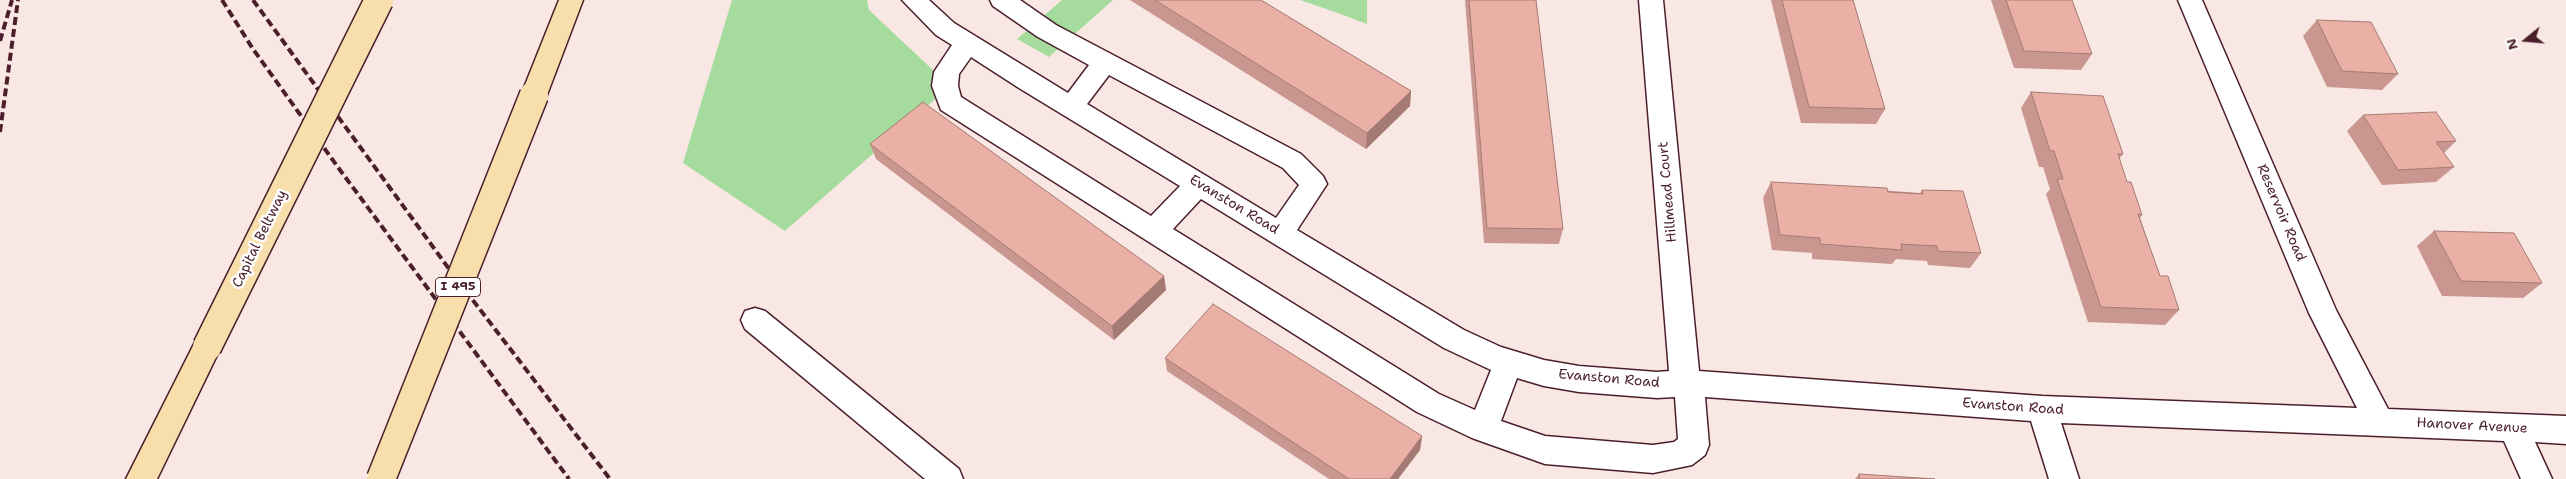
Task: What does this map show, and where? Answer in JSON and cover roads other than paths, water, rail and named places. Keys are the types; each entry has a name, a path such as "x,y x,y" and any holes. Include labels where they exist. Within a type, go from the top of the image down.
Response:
{"highway":[{"name":"Capital Beltway","path":"141,479 379,0"},
{"name":"I 495","path":"381,479 571,0"}],"street":[{"name":"Evanston Road","path":"914,0 945,29 1454,339 1508,362 1544,374 1579,379 1657,385 1687,383 2042,410 2379,422"},
{"path":"1002,0 1047,31 1292,161 1314,184 1280,234"},
{"name":"Hillmead Court","path":"1483,428 1545,450 1652,459 1681,455 1694,445 1651,0"},
{"name":"Reservoir Road","path":"2190,0 2323,313 2379,422"},
{"path":"968,43 947,72 945,86 950,103 1421,398 1483,428 1508,362"},
{"path":"1071,107 1105,62"},
{"path":"1154,231 1198,184"},
{"path":"755,320 948,479"},
{"path":"2042,410 2064,479"},
{"name":"Hanover Avenue","path":"2379,422 2566,430"},
{"path":"2513,428 2537,479"}],"railway":[{"path":"0,41 12,0"},
{"path":"0,132 18,0"},
{"path":"222,0 253,49 340,170 569,479"},
{"path":"253,0 452,273 610,479"}]}
